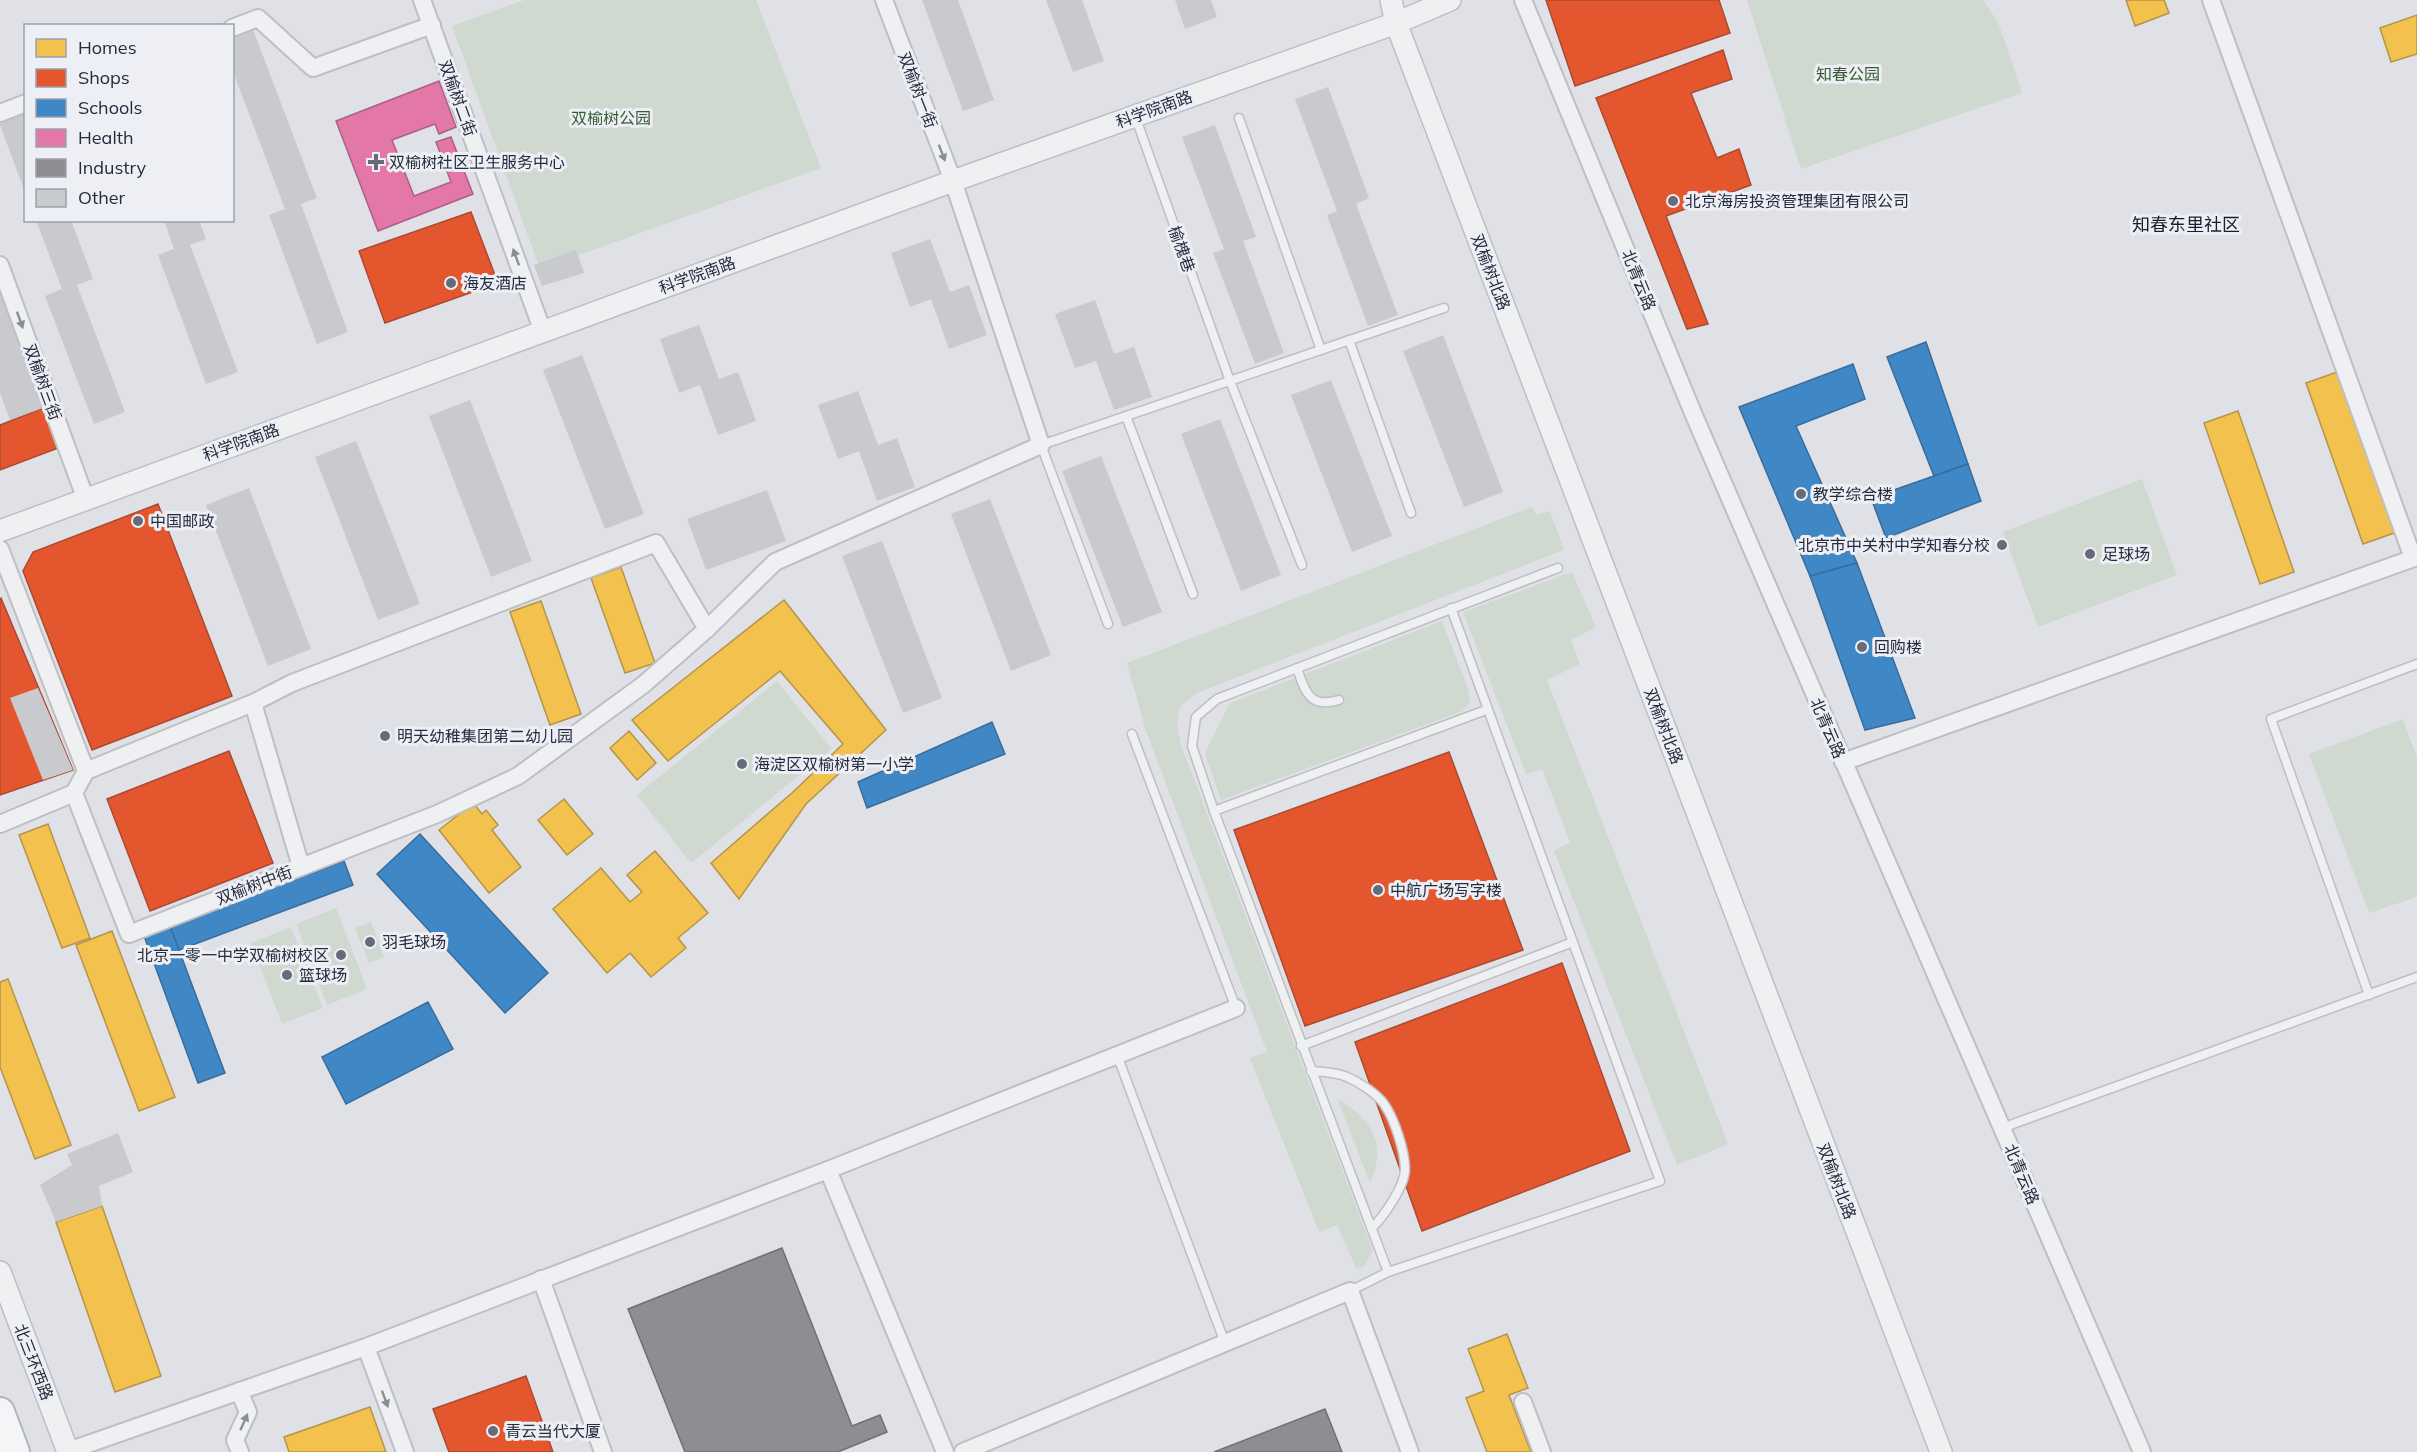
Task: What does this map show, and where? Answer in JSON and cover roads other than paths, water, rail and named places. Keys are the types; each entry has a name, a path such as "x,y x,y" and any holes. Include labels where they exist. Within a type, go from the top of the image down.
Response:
{"highway":[{"path":"0,1412 15,1452"}],"street":[{"name":"双榆树二街","path":"422,0 543,332"},
{"name":"双榆树一街","path":"884,0 953,181 1041,445"},
{"name":"双榆树北路","path":"1391,0 1396,23 1941,1452"},
{"name":"科学院南路","path":"1396,23 1421,0"},
{"name":"科学院南路","path":"0,531 953,181 1396,23 1450,0"},
{"name":"北青云路","path":"1523,0 1693,413 2142,1452"},
{"path":"1843,762 2415,557 2211,0"},
{"path":"234,27 258,18 313,68 432,25"},
{"path":"0,113 24,105"},
{"name":"双榆树三街","path":"0,265 86,500"},
{"name":"双榆树中街","path":"74,793 129,934 437,814 518,776 644,685 707,629 775,562 1041,445"},
{"path":"0,824 74,793 86,771 253,703 292,683 656,543 707,629"},
{"path":"0,549 86,771"},
{"path":"253,703 301,867"},
{"path":"68,1452 366,1347 828,1170 1236,1008"},
{"path":"828,1170 945,1452"},
{"name":"北三环西路","path":"0,1272 68,1452"},
{"path":"541,1279 603,1452"},
{"path":"963,1452 1350,1291 1410,1452"},
{"path":"366,1347 405,1452"},
{"path":"239,1392 248,1412 235,1440 240,1452"},
{"path":"1522,1402 1542,1452"}],"lane":[{"name":"榆槐巷","path":"1135,116 1230,381 1302,565"},
{"path":"1239,118 1321,350"},
{"path":"1108,624 1041,445 1444,308"},
{"path":"1348,340 1411,513"},
{"path":"1126,416 1192,594"},
{"path":"1388,1272 1214,811 1192,746 1196,717 1218,699 1558,568"},
{"path":"1350,1291 1388,1272 1660,1181 1574,942 1486,710 1451,608"},
{"path":"2368,995 2271,719 2417,664"},
{"path":"1297,668 1303,686 1312,699 1321,704 1339,700"},
{"path":"1214,811 1486,710"},
{"path":"1132,734 1236,1008"},
{"path":"1301,1046 1574,942"},
{"path":"2002,1128 2417,977"},
{"path":"1117,1055 1224,1343"},
{"path":"1311,1071 1345,1076 1363,1086 1384,1103 1393,1123 1401,1146 1405,1171 1384,1216 1372,1228"}],"place":[{"name":"双榆树社区卫生服务中心","path":"376,162"},
{"name":"北京海房投资管理集团有限公司","path":"1673,201"},
{"name":"海友酒店","path":"451,283"},
{"name":"教学综合楼","path":"1801,494"},
{"name":"中国邮政","path":"138,521"},
{"name":"北京市中关村中学知春分校","path":"2002,545"},
{"name":"足球场","path":"2090,554"},
{"name":"回购楼","path":"1862,647"},
{"name":"明天幼稚集团第二幼儿园","path":"385,736"},
{"name":"海淀区双榆树第一小学","path":"742,764"},
{"name":"中航广场写字楼","path":"1378,890"},
{"name":"羽毛球场","path":"370,942"},
{"name":"北京一零一中学双榆树校区","path":"341,955"},
{"name":"篮球场","path":"287,975"},
{"name":"青云当代大厦","path":"493,1431"}],"district":[{"name":"知春东里社区","path":"2186,225"}],"park label":[{"name":"知春公园","path":"1848,74"},
{"name":"双榆树公园","path":"611,118"}]}
